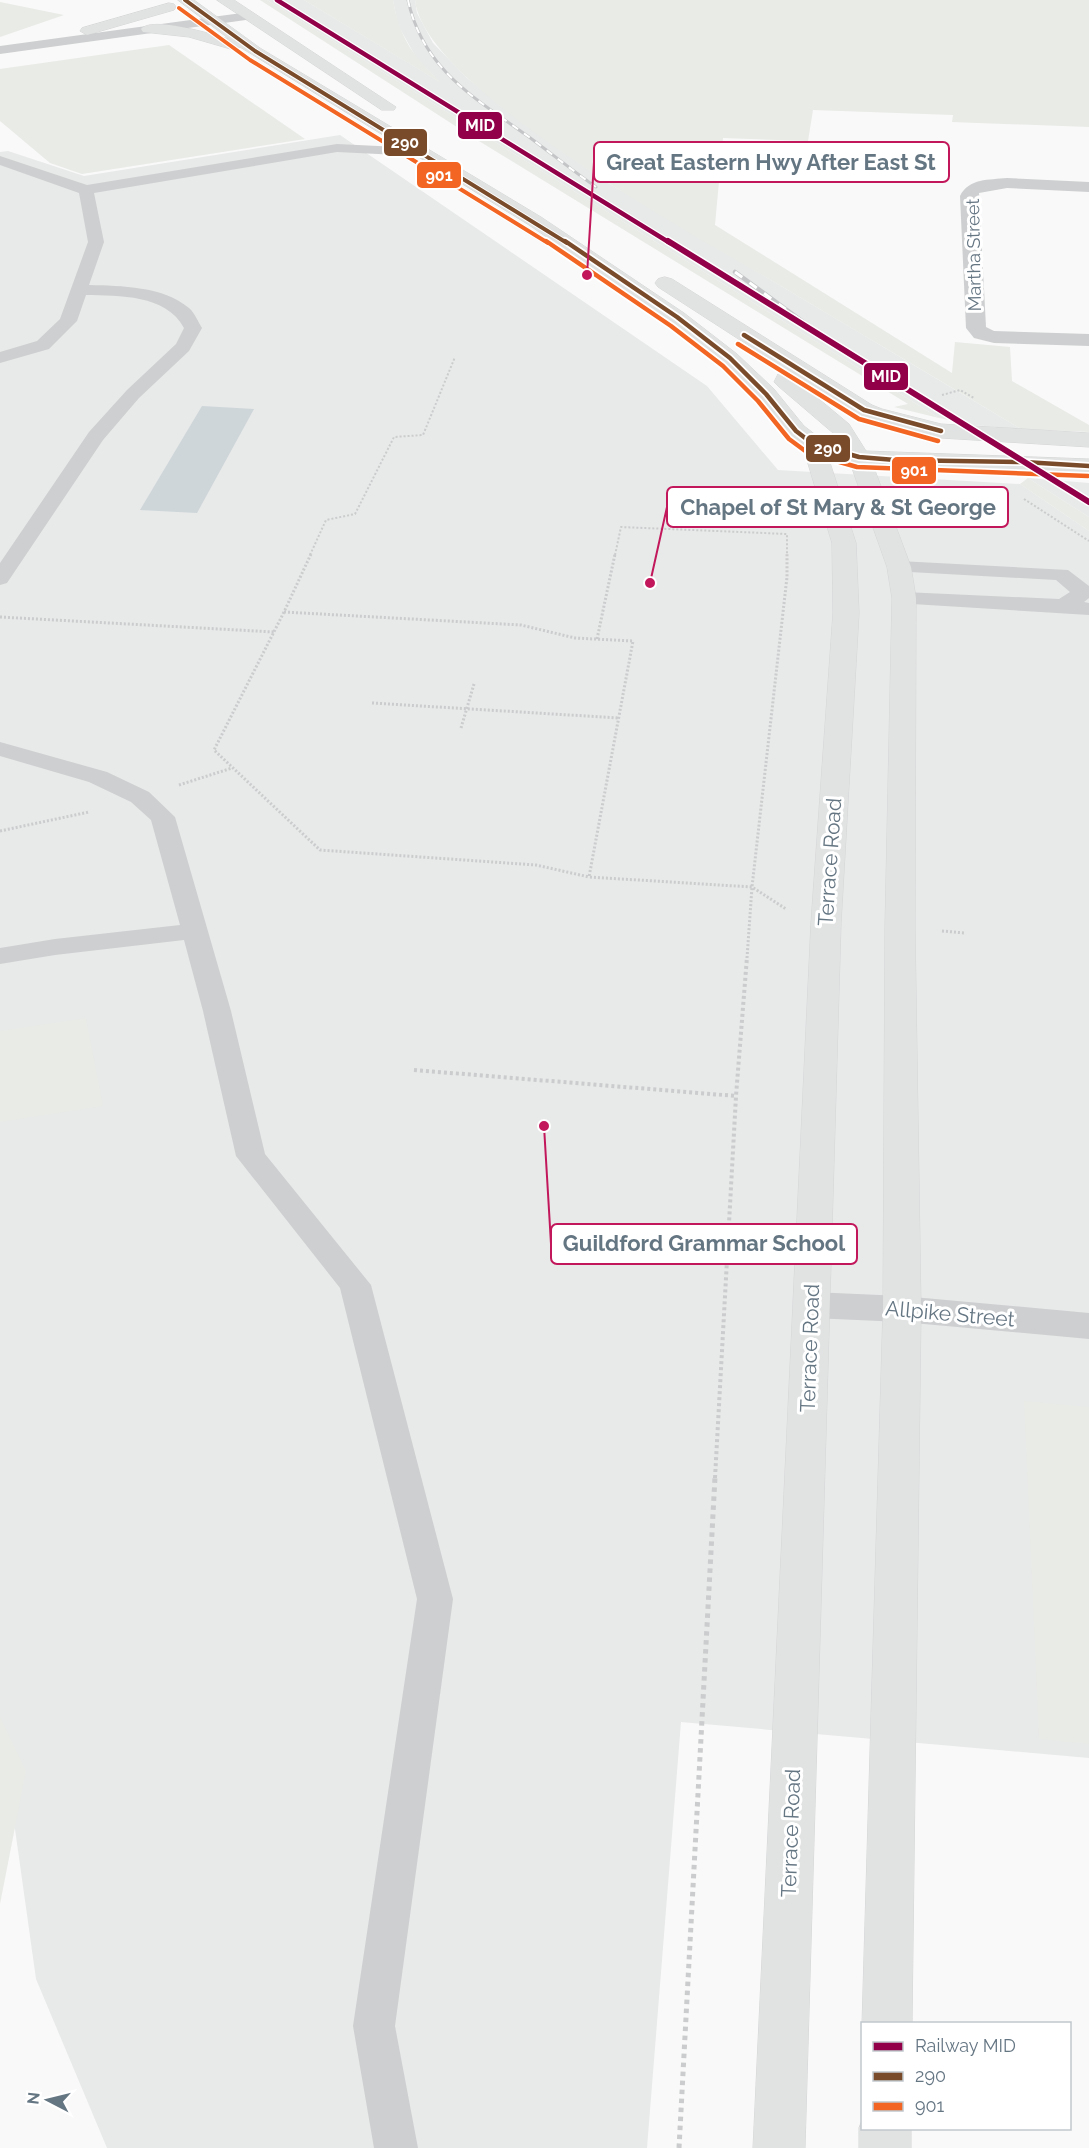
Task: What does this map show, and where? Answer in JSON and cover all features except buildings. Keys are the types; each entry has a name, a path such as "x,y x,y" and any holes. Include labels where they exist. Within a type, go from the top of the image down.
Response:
{"main road":[{"path":"87,31 158,11 183,0 255,51 535,221 677,317 739,366 766,394 796,431 813,444 859,457 905,461 1024,462 1089,466"},
{"path":"224,0 402,116"},
{"path":"148,29 190,33 255,51"},
{"path":"650,273 864,411 941,431 1089,440"},
{"path":"785,362 785,382 840,429 859,457 902,582 900,928 902,1309 887,2022"},
{"name":"Terrace Road","path":"779,2148 826,923 846,602 844,543 813,444"},
{"path":"885,2130 885,2148"}],"street":[{"name":"Martha Street","path":"1089,187 1007,183 980,186 972,190 969,196 976,328 981,334 994,337 1089,340"},
{"name":"Allpike Street","path":"812,1305 902,1309 1089,1326"}],"lane":[{"path":"0,42 245,14"},
{"path":"0,50 209,18"},
{"path":"337,148 381,128"},
{"path":"0,160 86,190 337,148 419,152"},
{"path":"0,358 43,345 68,321 96,242 86,190"},
{"path":"0,579 96,436 133,394 183,347 193,328 184,313 148,296 119,291 79,290"},
{"path":"902,582 1061,574 1084,592 1064,606"},
{"path":"902,582 1089,609"},
{"path":"0,749 98,777 140,797 163,818 217,1011 251,1156 354,1285 435,1599 374,2026 396,2148"},
{"path":"0,956 55,947 195,931"}],"path":[{"path":"455,357 423,435 394,437 355,514 326,520 284,612 214,750 320,850 536,865 589,877 752,887 804,921 826,923"},
{"path":"597,639 621,527 787,534 787,577 752,887 736,1096 679,2148"},
{"path":"284,612 521,625 575,638 633,641 589,877"},
{"path":"0,617 274,632"},
{"path":"461,728 474,684"},
{"path":"372,703 618,718"},
{"path":"900,928 965,933"},
{"path":"414,1070 736,1096"}],"shaded area":[{"path":"260,0 267,0 939,418 894,407 908,404 474,138"},
{"path":"267,0 304,0 440,82 417,59 398,25 393,0 415,0 417,13 433,43 467,78 524,124 603,180 1021,429 973,425 939,418"},
{"path":"304,0 393,0 404,37 416,56 443,84"},
{"path":"415,0 1089,0 1089,127 952,122 953,115 813,110 808,141 723,138 715,225 952,373 955,342 1010,347 1012,381 1089,425 1089,432 1021,429 640,203 517,120 466,77 430,36"},
{"path":"0,2 64,15 0,37"},
{"path":"169,45 305,139 82,174 50,163 0,121 0,69"},
{"path":"340,135 707,386 778,470 1020,484 1089,531 1089,1758 681,1722 647,2148 107,2148 36,1979 0,1722 0,152 8,151 84,176"},
{"path":"202,406 254,409 197,513 140,510"},
{"path":"1028,478 1089,483 1089,517"},
{"path":"1028,478 1089,517 1089,531 1020,484"},
{"path":"86,1018 103,1106 0,1122 0,1031"},
{"path":"1024,1401 1089,1407 1089,1744 1039,1739"},
{"path":"0,1717 26,1771 0,1904"}],"railway":[{"path":"408,0 415,24 426,45 454,80 489,109 596,187"},
{"path":"735,272 829,341"}],"rail line":[{"name":"MID","path":"277,0 1089,502"}],"transit line":[{"name":"290","path":"185,0 255,51 535,221 677,317 730,358 766,394 796,431 813,444 859,457 895,460 1024,462 1089,466"},
{"name":"901","path":"179,8 250,60 529,230 671,326 723,366 758,401 789,439 808,453 857,467 1088,476"},
{"name":"290","path":"744,335 864,410 941,431"},
{"name":"901","path":"738,344 859,419 938,441"}],"place":[{"name":"Great Eastern Hwy After East St","path":"587,275"},
{"name":"Chapel of St Mary & St George","path":"650,583"},
{"name":"Guildford Grammar School","path":"544,1126"}]}
